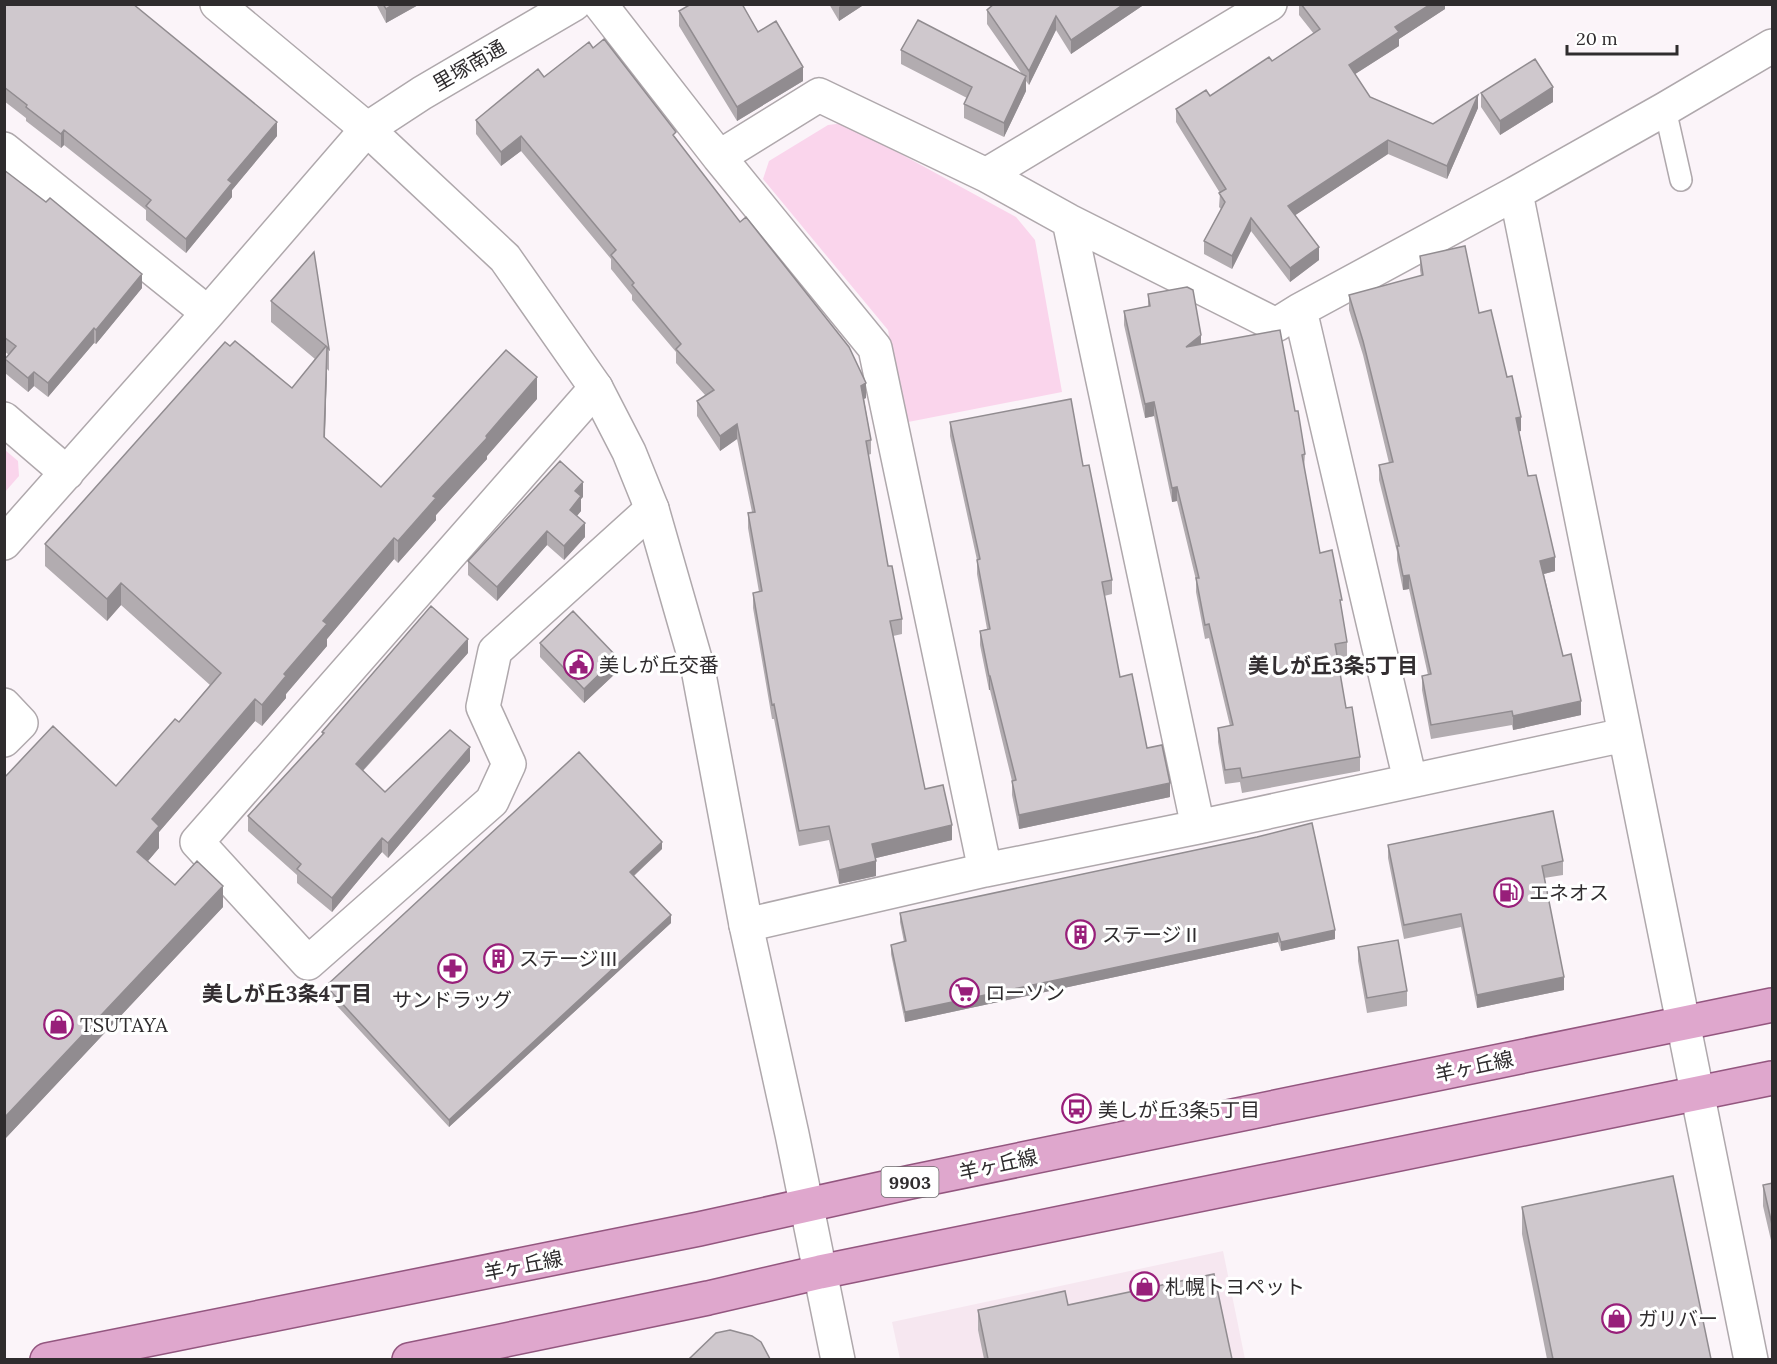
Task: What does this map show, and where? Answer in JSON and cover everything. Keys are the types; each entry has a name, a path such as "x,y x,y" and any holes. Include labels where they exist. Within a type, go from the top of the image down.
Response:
{"main road":[{"name":"羊ヶ丘線","path":"47,1359 687,1232 911,1182 1773,1005"},
{"path":"409,1359 708,1298 820,1272 1773,1078"}],"street":[{"path":"217,4 367,129 505,258 596,388 629,452 652,509 698,669 746,925 838,1359"},
{"name":"里塚南通","path":"4,543 367,129 422,93 574,4"},
{"path":"600,4 719,157 874,348 985,870"},
{"path":"986,175 1270,4"},
{"path":"719,157 819,95 986,175 1069,221 1276,325 1516,193 1773,46"},
{"path":"4,149 208,313"},
{"path":"1516,193 1751,1359"},
{"path":"1069,221 1198,827"},
{"path":"1300,310 1410,780"},
{"path":"596,388 197,842 308,963 492,801 509,764 483,707 495,651 652,509"},
{"path":"4,419 67,473"},
{"path":"4,705 21,723 4,740"},
{"path":"746,925 985,870 1198,827 1624,735"}],"lane":[{"path":"1665,109 1681,180"}],"shaded area":[{"path":"844,123 1016,217 1035,240 1062,392 903,423 888,330 763,179 769,161 828,125"},
{"path":"5,450 18,461 19,476 5,492"},
{"name":"札幌トヨペット","path":"1223,1251 1245,1359 900,1359 892,1322"}],"building":[{"path":"4,4 133,4 277,122 228,180 232,183 186,239 146,206 151,200 64,130 61,134 4,87"},
{"path":"383,4 394,4 386,9"},
{"path":"691,4 742,4 758,32 776,21 803,67 737,107 679,11"},
{"path":"994,4 1124,4 1071,40 1056,16 1029,71 987,10"},
{"path":"1301,4 1431,4 1395,27 1399,32 1349,65 1370,97 1433,124 1478,95 1447,166 1388,140 1288,206 1319,247 1290,268 1251,218 1232,256 1204,241 1225,202 1219,193 1226,189 1176,109 1206,90 1210,96 1269,57 1272,61 1320,29"},
{"path":"918,20 1026,76 1004,123 964,104 972,87 901,50"},
{"path":"604,39 676,132 673,135 740,222 746,217 849,347 866,383 861,386 871,440 866,441 888,566 892,566 902,619 890,621 925,789 943,785 952,825 872,844 876,861 839,870 829,826 799,831 774,704 772,705 753,593 762,591 748,513 755,512 737,424 720,436 697,401 714,390 676,349 681,344 632,285 634,283 611,255 616,250 521,136 501,152 476,120 538,69 544,77 589,42 593,48"},
{"path":"1535,59 1553,87 1500,121 1481,93"},
{"path":"4,170 46,202 50,198 142,274 48,383 34,372 28,378 5,359 16,346 4,337"},
{"path":"1465,246 1479,313 1491,310 1507,377 1512,376 1521,417 1516,418 1528,476 1536,475 1555,557 1540,561 1563,656 1571,654 1581,701 1513,716 1512,711 1431,725 1422,676 1431,674 1409,575 1403,576 1397,546 1399,546 1379,465 1393,462 1363,341 1349,295 1423,275 1420,256"},
{"path":"314,252 329,349 327,347 324,437 381,487 506,350 537,377 486,436 487,438 433,496 436,498 398,541 394,538 323,621 327,624 284,674 286,676 262,705 255,699 152,819 159,826 137,852 175,885 197,861 223,886 4,1118 4,778 53,726 116,786 175,719 179,722 221,673 121,583 107,599 45,544 225,342 230,346 235,341 292,388 326,346 271,301"},
{"path":"1187,287 1193,290 1201,335 1186,347 1280,330 1295,411 1298,411 1305,454 1302,455 1320,553 1332,550 1342,600 1340,600 1347,642 1335,644 1346,708 1352,707 1360,757 1242,778 1240,768 1225,770 1218,728 1233,725 1209,624 1205,625 1196,578 1199,578 1177,487 1172,488 1154,402 1145,404 1124,311 1150,306 1148,294"},
{"path":"1071,399 1083,466 1089,465 1112,580 1102,582 1120,677 1132,674 1147,748 1162,745 1170,783 1019,815 1012,781 1016,780 989,676 980,631 990,629 977,560 980,559 950,422"},
{"path":"560,461 583,482 575,491 581,496 570,510 585,523 564,546 547,531 497,587 468,561"},
{"path":"431,606 468,639 356,764 385,792 450,730 470,747 388,843 382,838 332,898 297,869 301,864 248,816 324,733 322,732"},
{"name":"美しが丘交番","path":"573,611 617,657 584,689 540,643"},
{"name":"ステージⅢ","path":"579,752 662,842 630,872 671,915 449,1120 326,986"},
{"path":"1553,811 1563,861 1542,866 1564,977 1477,995 1461,914 1404,925 1388,845"},
{"name":"ステージⅡ","path":"1312,823 1335,930 1281,942 1278,933 905,1012 891,945 906,941 900,913 1257,837"},
{"path":"1398,940 1407,991 1367,998 1358,947"},
{"path":"1673,1176 1711,1359 1553,1359 1522,1207"},
{"path":"1773,1183 1773,1229 1763,1185"},
{"name":"札幌トヨペット","path":"1214,1274 1232,1359 988,1359 978,1310 1065,1291 1068,1305"},
{"path":"730,1330 752,1336 761,1342 770,1359 689,1359 716,1333"}],"place":[{"name":"美しが丘交番","path":"578,664"},
{"name":"エネオス","path":"1508,892"},
{"name":"ステージⅡ","path":"1081,934"},
{"name":"ステージⅢ","path":"498,958"},
{"name":"サンドラッグ","path":"452,968"},
{"name":"ローソン","path":"964,992"},
{"name":"TSUTAYA","path":"59,1024"},
{"name":"美しが丘3条5丁目","path":"1077,1109"},
{"name":"札幌トヨペット","path":"1144,1286"},
{"name":"ガリバー","path":"1617,1318"}],"district":[{"name":"美しが丘3条5丁目","path":"1333,665"},
{"name":"美しが丘3条4丁目","path":"287,993"}]}
